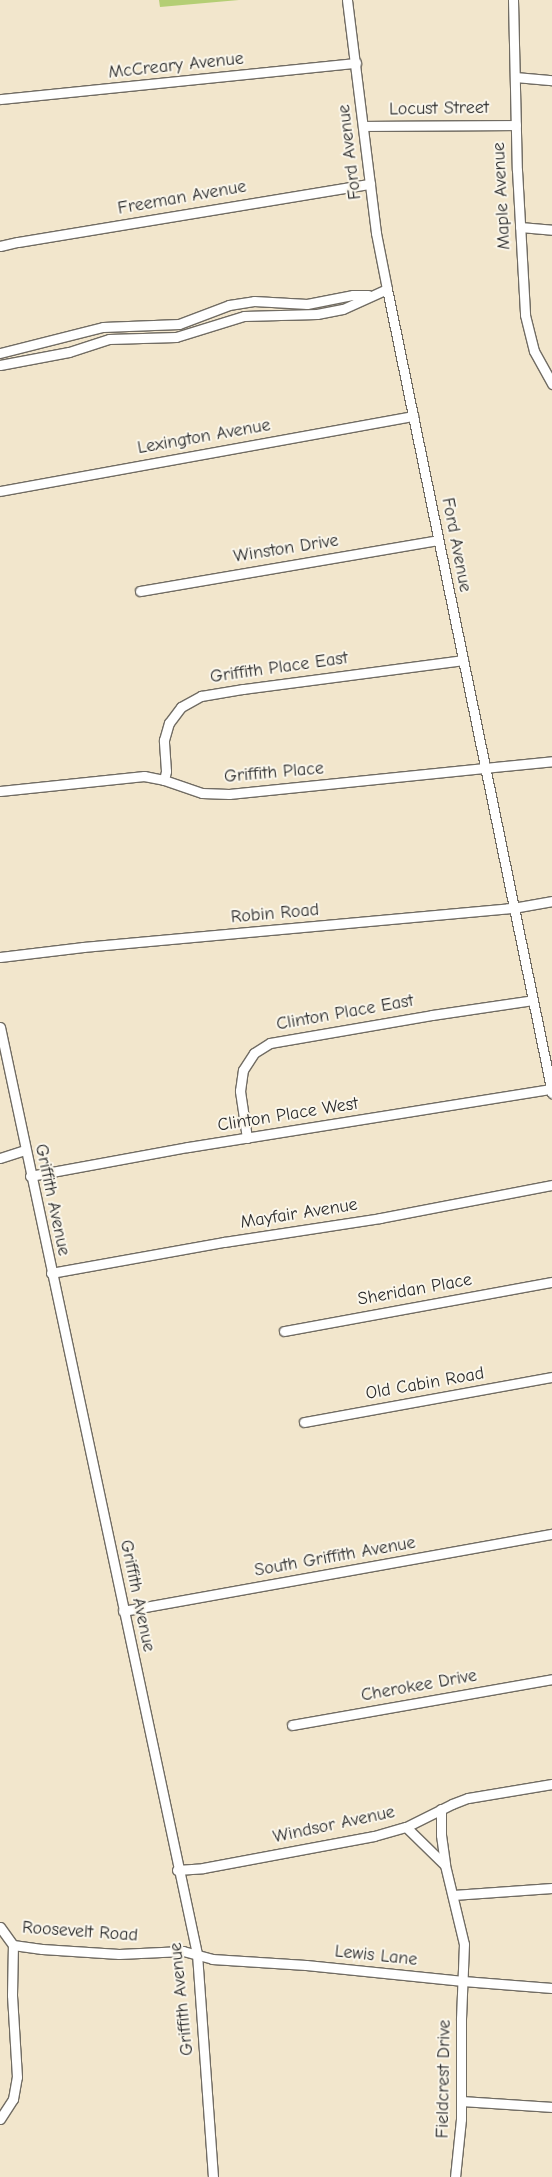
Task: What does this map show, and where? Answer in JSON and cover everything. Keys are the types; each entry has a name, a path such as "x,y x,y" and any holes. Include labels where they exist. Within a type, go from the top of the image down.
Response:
{"street":[{"name":"Ford Avenue","path":"347,0 370,184 387,289 552,1091"},
{"name":"Maple Avenue","path":"513,0 516,125 525,315 528,334 542,368 552,383"},
{"name":"McCreary Avenue","path":"0,99 356,63"},
{"path":"515,77 552,80"},
{"name":"Locust Street","path":"363,126 516,125"},
{"name":"Freeman Avenue","path":"0,246 370,184"},
{"path":"520,227 552,230"},
{"path":"0,365 69,352 109,339 176,337 244,316 317,314 343,309 370,295 387,289"},
{"path":"0,353 102,327 179,324 229,305 254,300 306,304 353,295 370,295"},
{"name":"Lexington Avenue","path":"0,491 413,416"},
{"name":"Winston Drive","path":"140,591 438,540"},
{"name":"Griffith Place East","path":"164,780 166,771 164,740 169,723 181,707 201,696 462,660"},
{"name":"Griffith Place","path":"0,791 144,776 164,780 202,793 229,794 552,761"},
{"name":"Robin Road","path":"0,957 83,947 513,908 552,901"},
{"name":"Clinton Place East","path":"248,1138 240,1091 243,1070 254,1053 270,1043 422,1016 533,1000"},
{"name":"Griffith Avenue","path":"0,1027 30,1176 197,1954 213,2177"},
{"name":"Clinton Place West","path":"30,1176 248,1138 552,1091"},
{"path":"0,1158 25,1150"},
{"name":"Mayfair Avenue","path":"51,1273 224,1242 380,1218 552,1184"},
{"name":"Sheridan Place","path":"284,1331 552,1282"},
{"name":"Old Cabin Road","path":"304,1422 552,1377"},
{"name":"South Griffith Avenue","path":"123,1611 552,1534"},
{"name":"Cherokee Drive","path":"292,1725 552,1679"},
{"name":"Windsor Avenue","path":"178,1870 203,1868 270,1856 406,1827 468,1798 552,1784"},
{"name":"Fieldcrest Drive","path":"441,1809 441,1835 445,1865 464,1944 461,2019 462,2101 455,2177"},
{"path":"406,1827 445,1865"},
{"path":"453,1895 552,1888"},
{"name":"Roosevelt Road","path":"0,1927 13,1945 120,1954 183,1950 197,1954"},
{"path":"0,2119 13,2099 17,2077 12,1995 13,1945"},
{"name":"Lewis Lane","path":"197,1954 212,1959 306,1965 552,1988"},
{"path":"462,2101 552,2108"}],"green space":[{"path":"159,0 239,0 160,7"}]}
